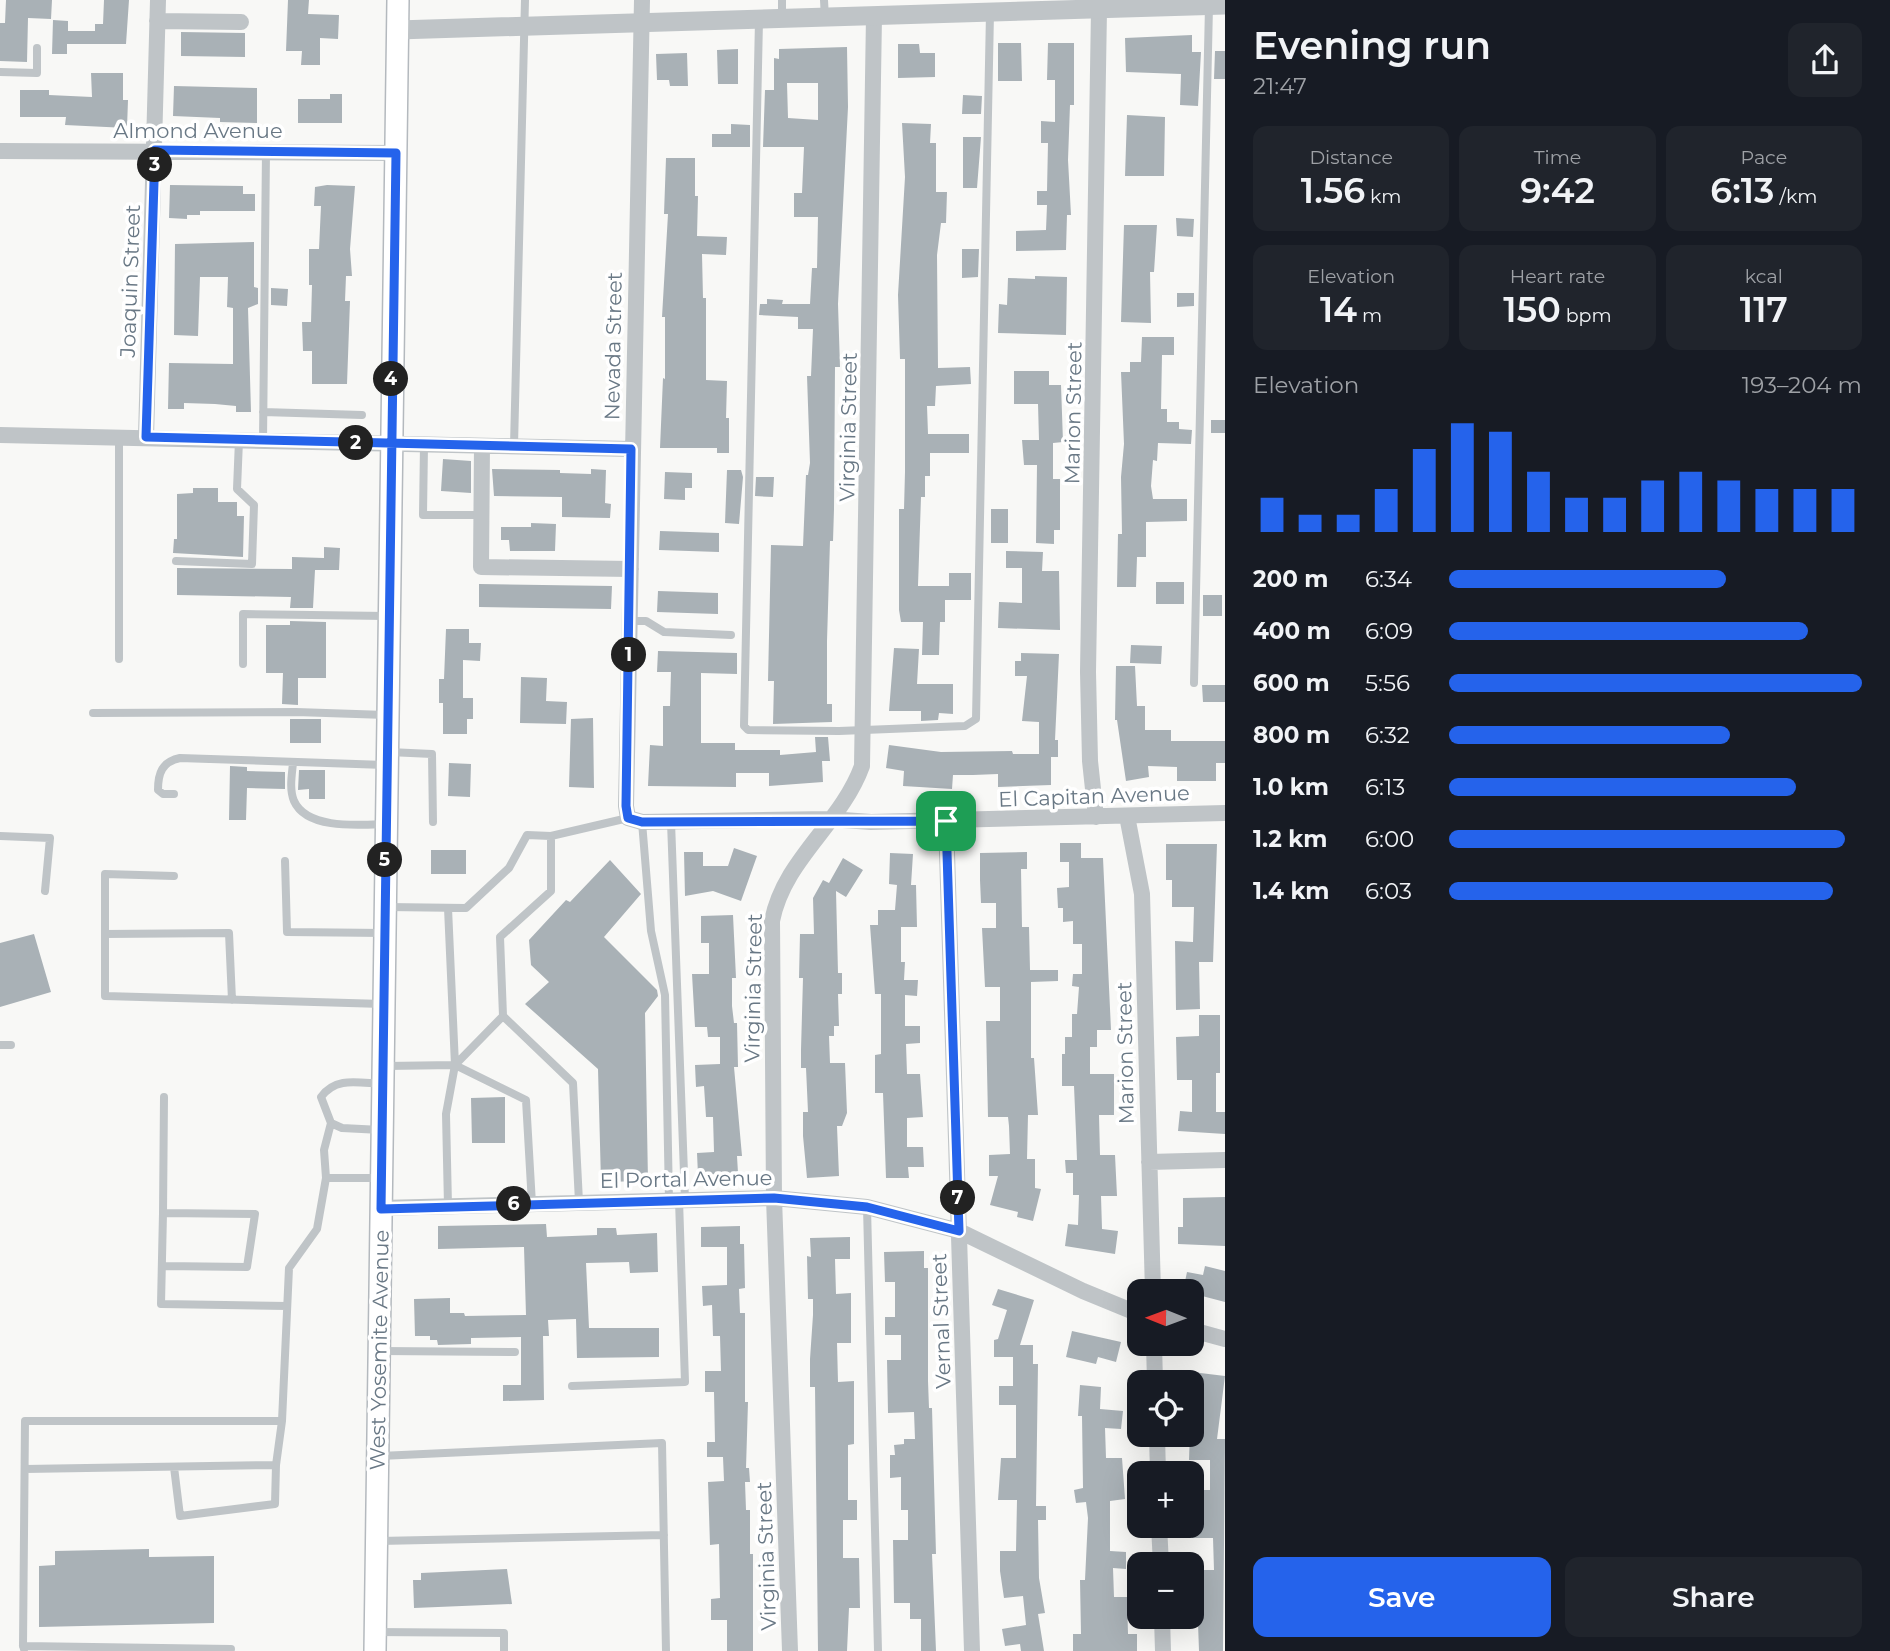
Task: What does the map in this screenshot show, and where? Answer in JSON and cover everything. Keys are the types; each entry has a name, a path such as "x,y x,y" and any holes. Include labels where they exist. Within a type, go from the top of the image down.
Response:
{"main road":[{"name":"West Yosemite Avenue","path":"375,1642 389,444 398,0"}],"street":[{"name":"Joaquin Street","path":"146,437 158,0"},
{"name":"Nevada Street","path":"635,820 626,806 642,0"},
{"path":"397,30 760,20 782,9 825,9 874,16 944,7 990,12 1063,5 1099,10 1179,3 1217,6"},
{"name":"Marion Street","path":"1096,817 1090,761 1088,672 1099,10"},
{"name":"Virginia Street","path":"790,1651 774,1198 772,921 782,887 854,788 862,766 865,728 874,16"},
{"path":"158,21 241,22"},
{"name":"Almond Avenue","path":"0,151 396,153"},
{"path":"0,435 631,449"},
{"path":"482,446 481,567 631,569"},
{"name":"El Capitan Avenue","path":"635,820 946,821 1225,813"},
{"name":"Marion Street","path":"1127,816 1142,894 1153,1279"},
{"name":"Vernal Street","path":"946,821 972,1651"},
{"path":"1149,1162 1225,1160"},
{"name":"El Portal Avenue","path":"381,1209 774,1198 867,1207 959,1231 1083,1291 1127,1309"},
{"path":"1204,1333 1225,1339"},
{"path":"1162,1629 1163,1651"}],"lane":[{"path":"514,446 525,0"},
{"path":"1195,683 1217,6"},
{"path":"760,20 744,726 748,730 800,730 965,726 976,719 990,12"},
{"path":"0,72 37,73 37,48"},
{"path":"263,441 266,151"},
{"path":"263,412 362,415"},
{"path":"119,437 119,659"},
{"path":"176,561 252,564 254,505 237,489 239,440"},
{"path":"424,445 423,515 482,515"},
{"path":"243,664 243,614 387,616"},
{"path":"630,621 646,621 664,632 731,635"},
{"path":"93,713 296,712 386,715"},
{"path":"174,794 158,790 160,770 173,760 293,763 432,754 433,822"},
{"path":"293,763 293,796 295,804 304,811 325,821 385,824"},
{"path":"384,907 466,908 509,868 527,835 551,836 635,820 651,930 665,995 678,1200"},
{"path":"572,1386 685,1382 678,1200 671,822"},
{"path":"0,836 50,838 46,891"},
{"path":"551,836 551,891 500,937 503,1016 573,1083 579,1202"},
{"path":"285,860 287,932 384,933"},
{"path":"174,876 105,874 105,996 383,1004"},
{"path":"447,1206 446,1114 454,1065 448,908"},
{"path":"105,934 229,933 232,1000"},
{"path":"454,1065 503,1016"},
{"path":"0,1045 11,1045"},
{"path":"174,1467 180,1516 275,1504 289,1268 317,1229 326,1178 324,1150 331,1123 321,1097 329,1086 339,1082 454,1065 526,1100 531,1204"},
{"path":"164,1097 161,1304 287,1306"},
{"path":"331,1123 342,1128 382,1130"},
{"path":"326,1178 381,1178"},
{"path":"867,1207 878,1651"},
{"path":"162,1266 247,1268 255,1214 163,1213"},
{"path":"379,1351 514,1352"},
{"path":"231,1649 24,1648 25,1422 282,1421"},
{"path":"377,1456 662,1443 666,1651"},
{"path":"25,1469 276,1465"},
{"path":"376,1542 664,1535"},
{"path":"375,1642 504,1633 504,1651"}],"building":[{"path":"6,0 52,0 51,19 28,18 27,62 0,61 0,23 5,23"},
{"path":"104,0 129,0 126,44 67,44 67,54 52,54 53,20 68,21 68,31 95,31 95,24 103,24"},
{"path":"288,0 309,0 308,14 339,15 338,39 320,38 320,65 301,65 302,51 286,51"},
{"path":"181,32 245,33 245,57 181,56"},
{"path":"1192,35 1192,52 1201,52 1198,106 1180,105 1181,74 1126,72 1125,38"},
{"path":"998,43 1021,43 1022,81 998,81"},
{"path":"1048,43 1074,43 1074,105 1070,105 1068,160 1071,215 1067,215 1066,250 1016,251 1016,231 1046,230 1047,205 1037,205 1037,191 1047,191 1048,143 1041,143 1041,121 1055,122 1055,80 1047,80"},
{"path":"898,44 919,44 920,53 935,53 935,77 898,78"},
{"path":"847,47 848,107 838,304 840,367 835,367 834,509 833,541 830,541 827,641 827,704 832,704 832,722 773,724 774,681 768,681 771,545 803,546 806,475 810,463 807,376 811,376 813,329 798,329 798,317 759,315 760,304 767,304 767,299 783,300 782,304 810,304 812,268 817,268 818,217 794,217 794,193 802,193 804,147 763,147 765,90 774,90 774,58 779,59 779,49","holes":["787,83 818,83 818,120 788,118"]},
{"path":"738,49 738,84 718,84 717,50"},
{"path":"1215,51 1225,51 1225,79 1214,79"},
{"path":"687,53 688,86 670,86 669,80 657,80 656,54"},
{"path":"91,73 123,73 123,100 128,100 127,128 65,125 66,117 20,117 20,90 49,90 49,95 92,97"},
{"path":"174,86 257,88 257,123 173,116"},
{"path":"330,94 342,94 342,123 298,123 298,99 330,99"},
{"path":"963,95 982,96 981,114 962,114"},
{"path":"1127,115 1165,117 1164,176 1125,176"},
{"path":"902,123 931,124 930,143 936,143 936,192 947,192 946,223 941,223 937,255 938,368 970,367 971,384 936,386 935,406 927,406 928,434 969,434 969,453 930,453 930,476 925,476 925,497 921,497 918,586 949,586 949,573 971,573 971,600 945,600 945,622 940,622 939,655 922,655 923,622 901,622 899,610 899,509 904,509 905,472 905,359 900,359 898,295 905,177"},
{"path":"731,124 750,125 750,147 712,147 712,134 731,134"},
{"path":"963,137 981,137 977,188 963,188"},
{"path":"666,158 695,158 697,236 727,237 726,255 702,254 703,298 706,298 706,380 727,381 729,453 717,453 717,448 660,448 663,378 665,379 665,317 662,317 668,214 664,214"},
{"path":"170,185 243,186 243,194 255,194 255,211 200,211 200,215 187,215 187,219 169,218"},
{"path":"355,186 350,249 352,276 346,276 345,301 350,301 347,384 312,384 312,351 303,351 302,322 311,322 309,249 319,249 321,206 314,206 315,187"},
{"path":"1176,218 1194,219 1193,237 1177,236"},
{"path":"1124,225 1157,225 1154,272 1150,272 1151,323 1121,322"},
{"path":"254,242 254,287 258,288 258,304 248,308 251,412 236,412 236,406 215,404 184,403 184,409 168,409 169,363 233,364 233,308 227,307 228,277 200,277 198,336 174,335 175,244"},
{"path":"962,249 979,249 978,277 962,278"},
{"path":"1035,276 1067,277 1066,335 998,333 999,304 1007,305 1008,278 1035,279"},
{"path":"271,288 288,289 287,306 271,305"},
{"path":"1177,293 1194,293 1194,306 1177,307"},
{"path":"1142,337 1174,337 1174,355 1162,355 1161,409 1167,409 1167,422 1179,422 1179,429 1192,430 1191,444 1158,443 1157,461 1153,460 1151,486 1153,499 1187,499 1187,521 1146,522 1146,557 1137,557 1136,587 1117,587 1118,534 1122,534 1121,477 1124,444 1121,372 1130,372 1130,362 1141,362"},
{"path":"1014,371 1049,371 1049,385 1061,385 1063,442 1053,443 1053,479 1060,479 1060,530 1054,530 1054,544 1036,543 1037,465 1024,465 1022,440 1039,440 1038,404 1014,404"},
{"path":"1211,420 1225,420 1225,433 1211,433"},
{"path":"443,459 471,461 471,493 441,491"},
{"path":"492,469 560,470 560,473 591,474 591,469 606,470 605,503 611,504 610,518 562,517 562,497 494,496"},
{"path":"727,470 741,470 743,477 739,524 725,523"},
{"path":"665,472 692,473 692,488 685,488 685,500 664,499"},
{"path":"756,477 774,477 773,497 755,496"},
{"path":"193,488 218,488 218,502 237,502 237,516 244,516 243,557 173,553 174,539 177,539 177,494 193,493"},
{"path":"991,509 1008,509 1008,543 991,543"},
{"path":"531,523 556,524 555,551 510,551 509,540 501,540 501,527 531,527"},
{"path":"660,531 719,533 719,552 659,550"},
{"path":"324,547 340,548 339,570 315,570 313,608 290,608 291,597 177,595 177,568 292,569 292,557 324,558"},
{"path":"1006,551 1043,552 1042,571 1059,571 1060,630 998,628 999,602 1022,603 1022,568 1006,568"},
{"path":"1156,582 1184,582 1184,604 1156,604"},
{"path":"479,584 612,586 611,609 479,607"},
{"path":"658,591 718,593 718,614 657,612"},
{"path":"1203,595 1222,595 1222,616 1203,616"},
{"path":"290,621 326,622 326,678 298,678 298,705 282,704 283,673 266,673 266,625 290,625"},
{"path":"446,629 469,629 469,643 481,643 480,661 463,660 463,698 473,698 473,719 467,719 467,734 443,734 443,703 439,703 439,679 444,679"},
{"path":"1131,645 1162,646 1161,664 1130,663"},
{"path":"894,648 919,649 917,684 953,684 953,714 939,713 938,720 921,721 921,711 889,711"},
{"path":"658,651 737,653 737,674 701,673 701,743 735,743 735,750 780,750 780,755 816,752 815,737 828,737 830,761 822,761 823,782 769,786 769,773 736,773 736,787 648,786 650,745 663,746 663,706 670,706 671,672 657,672"},
{"path":"1021,653 1059,654 1055,740 1058,740 1058,757 1051,757 1051,785 998,787 998,774 953,775 952,789 903,786 904,771 886,768 889,745 941,752 1012,751 1013,754 1039,754 1039,722 1022,721 1027,676 1015,676 1015,661 1021,661"},
{"path":"1116,666 1135,666 1137,706 1145,706 1145,730 1171,730 1171,741 1225,741 1225,763 1216,763 1216,781 1177,781 1177,767 1148,766 1149,777 1126,781 1115,720"},
{"path":"521,677 547,678 546,701 567,702 566,724 520,723"},
{"path":"1202,685 1225,685 1225,702 1203,702"},
{"path":"593,718 594,788 569,787 571,719"},
{"path":"290,719 321,719 321,743 290,743"},
{"path":"449,763 471,764 470,797 448,796"},
{"path":"230,766 247,767 247,771 285,772 285,789 247,788 246,820 229,820"},
{"path":"299,770 325,770 325,799 309,799 309,789 298,790"},
{"path":"1060,843 1081,843 1081,858 1103,858 1111,1030 1097,1030 1097,1047 1090,1047 1090,1074 1114,1074 1114,1115 1099,1115 1100,1155 1115,1155 1117,1196 1101,1196 1102,1229 1118,1231 1115,1254 1065,1246 1068,1224 1078,1225 1079,1195 1073,1195 1073,1173 1066,1173 1065,1160 1077,1160 1074,1086 1062,1086 1062,1054 1065,1054 1065,1037 1072,1037 1072,1014 1077,1014 1079,987 1072,986 1073,974 1082,974 1082,944 1073,944 1073,921 1063,922 1063,908 1058,908 1057,888 1069,887 1069,862 1060,862"},
{"path":"1166,844 1217,844 1213,962 1199,962 1200,1009 1176,1010 1175,941 1193,942 1194,907 1172,907 1172,880 1166,880"},
{"path":"734,848 757,856 741,901 713,891 685,896 684,852 703,852 703,866 728,866"},
{"path":"431,850 466,850 466,874 431,874"},
{"path":"1027,852 1027,869 1021,869 1022,927 1029,927 1030,970 1058,970 1058,981 1031,982 1031,1058 1034,1058 1038,1115 1028,1115 1027,1159 1035,1159 1035,1188 1041,1189 1033,1221 1017,1217 1018,1212 990,1205 998,1176 989,1176 989,1155 1010,1154 1008,1117 988,1117 986,1021 1000,1021 1000,987 985,987 982,928 996,928 996,903 981,903 980,880 980,853"},
{"path":"890,853 913,854 911,885 916,885 917,927 901,927 901,962 905,962 904,980 918,980 917,996 905,995 905,1026 920,1026 920,1043 906,1044 907,1074 920,1074 923,1117 907,1118 907,1147 923,1147 924,1167 908,1167 909,1178 886,1178 883,1093 875,1093 875,1055 881,1054 881,994 875,994 870,925 878,925 878,910 895,910 897,885 889,884"},
{"path":"843,858 863,870 846,897 836,891 838,973 842,973 842,994 838,994 839,1026 834,1026 834,1036 829,1036 830,1063 845,1063 847,1113 842,1126 837,1126 839,1176 807,1178 803,1112 808,1112 806,1068 801,1068 803,978 799,978 800,934 814,934 813,898 823,880 829,883"},
{"path":"610,860 641,894 604,937 657,990 658,996 645,1013 648,1181 601,1182 598,1069 525,1004 549,982 531,965 529,940 566,900 570,902"},
{"path":"733,915 736,978 732,978 732,1006 734,1023 737,1023 738,1067 734,1067 742,1156 737,1156 738,1173 698,1175 697,1153 714,1152 713,1117 706,1117 704,1086 696,1087 695,1065 720,1064 720,1037 708,1037 707,1027 695,1027 692,974 709,974 709,943 701,943 701,916"},
{"path":"34,934 51,992 0,1007 0,943"},
{"path":"1199,1015 1220,1015 1220,1073 1216,1073 1216,1112 1225,1112 1225,1134 1178,1131 1180,1111 1192,1112 1192,1080 1177,1080 1176,1037 1199,1036"},
{"path":"505,1097 505,1143 472,1143 471,1098"},
{"path":"1225,1197 1225,1246 1178,1244 1178,1227 1183,1227 1183,1198"},
{"path":"546,1224 547,1237 597,1235 597,1228 616,1228 617,1235 657,1233 658,1272 630,1273 629,1262 586,1263 589,1328 659,1328 659,1357 577,1358 576,1319 548,1320 549,1336 543,1336 544,1400 503,1401 503,1385 521,1385 521,1337 471,1338 471,1344 438,1345 437,1340 430,1340 430,1336 415,1336 414,1299 450,1298 450,1313 464,1313 465,1316 526,1315 524,1247 438,1249 438,1226"},
{"path":"740,1226 740,1244 744,1244 745,1288 739,1289 740,1313 745,1313 745,1402 748,1402 746,1468 749,1468 750,1482 745,1482 746,1510 750,1510 750,1554 753,1554 753,1651 727,1651 727,1620 711,1620 711,1599 720,1598 719,1544 710,1545 708,1482 724,1481 723,1457 707,1457 707,1442 715,1442 714,1392 705,1392 705,1371 721,1371 720,1336 713,1336 712,1305 703,1306 702,1286 727,1285 727,1247 701,1247 701,1227"},
{"path":"850,1237 850,1259 835,1259 836,1294 851,1293 851,1343 837,1343 838,1382 854,1381 854,1444 848,1445 848,1500 857,1500 857,1520 843,1520 843,1558 859,1558 860,1608 849,1608 847,1651 818,1651 815,1387 810,1387 813,1299 808,1299 807,1256 811,1257 810,1238"},
{"path":"924,1251 924,1268 928,1268 928,1381 929,1408 932,1408 936,1554 932,1554 936,1651 921,1651 921,1619 910,1619 910,1603 894,1603 893,1540 908,1540 908,1510 901,1510 901,1477 890,1478 890,1455 895,1455 894,1445 904,1444 904,1439 915,1439 914,1412 888,1413 887,1360 901,1360 901,1335 885,1335 885,1317 895,1317 895,1282 885,1282 884,1252"},
{"path":"1205,1266 1225,1271 1225,1302 1204,1296 1204,1279 1186,1279 1187,1272 1203,1275"},
{"path":"998,1289 1034,1300 1020,1345 1033,1345 1033,1364 1038,1364 1036,1506 1046,1506 1046,1520 1038,1520 1039,1578 1045,1613 1038,1614 1044,1651 1021,1651 1020,1644 1005,1646 1002,1629 1026,1625 1023,1596 1004,1598 1000,1571 1000,1551 1016,1551 1017,1500 998,1500 1001,1458 1016,1458 1016,1405 999,1405 999,1386 1013,1386 1013,1357 994,1357 994,1340 998,1339 1007,1310 992,1305"},
{"path":"1072,1331 1121,1342 1116,1362 1098,1357 1096,1364 1066,1357"},
{"path":"1204,1373 1225,1376 1217,1439 1225,1439 1223,1651 1199,1651 1198,1629 1204,1629 1204,1570 1214,1570 1213,1538 1204,1538 1204,1490 1210,1490 1210,1460 1189,1460 1189,1447 1204,1447"},
{"path":"1080,1385 1101,1387 1100,1409 1123,1411 1121,1429 1105,1428 1106,1458 1122,1458 1125,1499 1110,1501 1110,1551 1126,1552 1126,1569 1113,1568 1114,1597 1127,1597 1127,1629 1128,1634 1137,1634 1137,1651 1073,1651 1073,1634 1081,1634 1080,1580 1085,1580 1088,1518 1086,1502 1076,1503 1074,1490 1083,1488 1082,1416 1078,1416"},
{"path":"149,1549 149,1557 214,1556 214,1623 39,1627 39,1566 55,1565 55,1551"},
{"path":"507,1569 512,1604 414,1608 413,1580 421,1580 421,1573"}],"route":[{"path":"946,821 642,822 628,818 631,449 389,444 146,437 155,150 396,153 389,444 381,1209 774,1198 867,1207 959,1231 946,821"}]}
